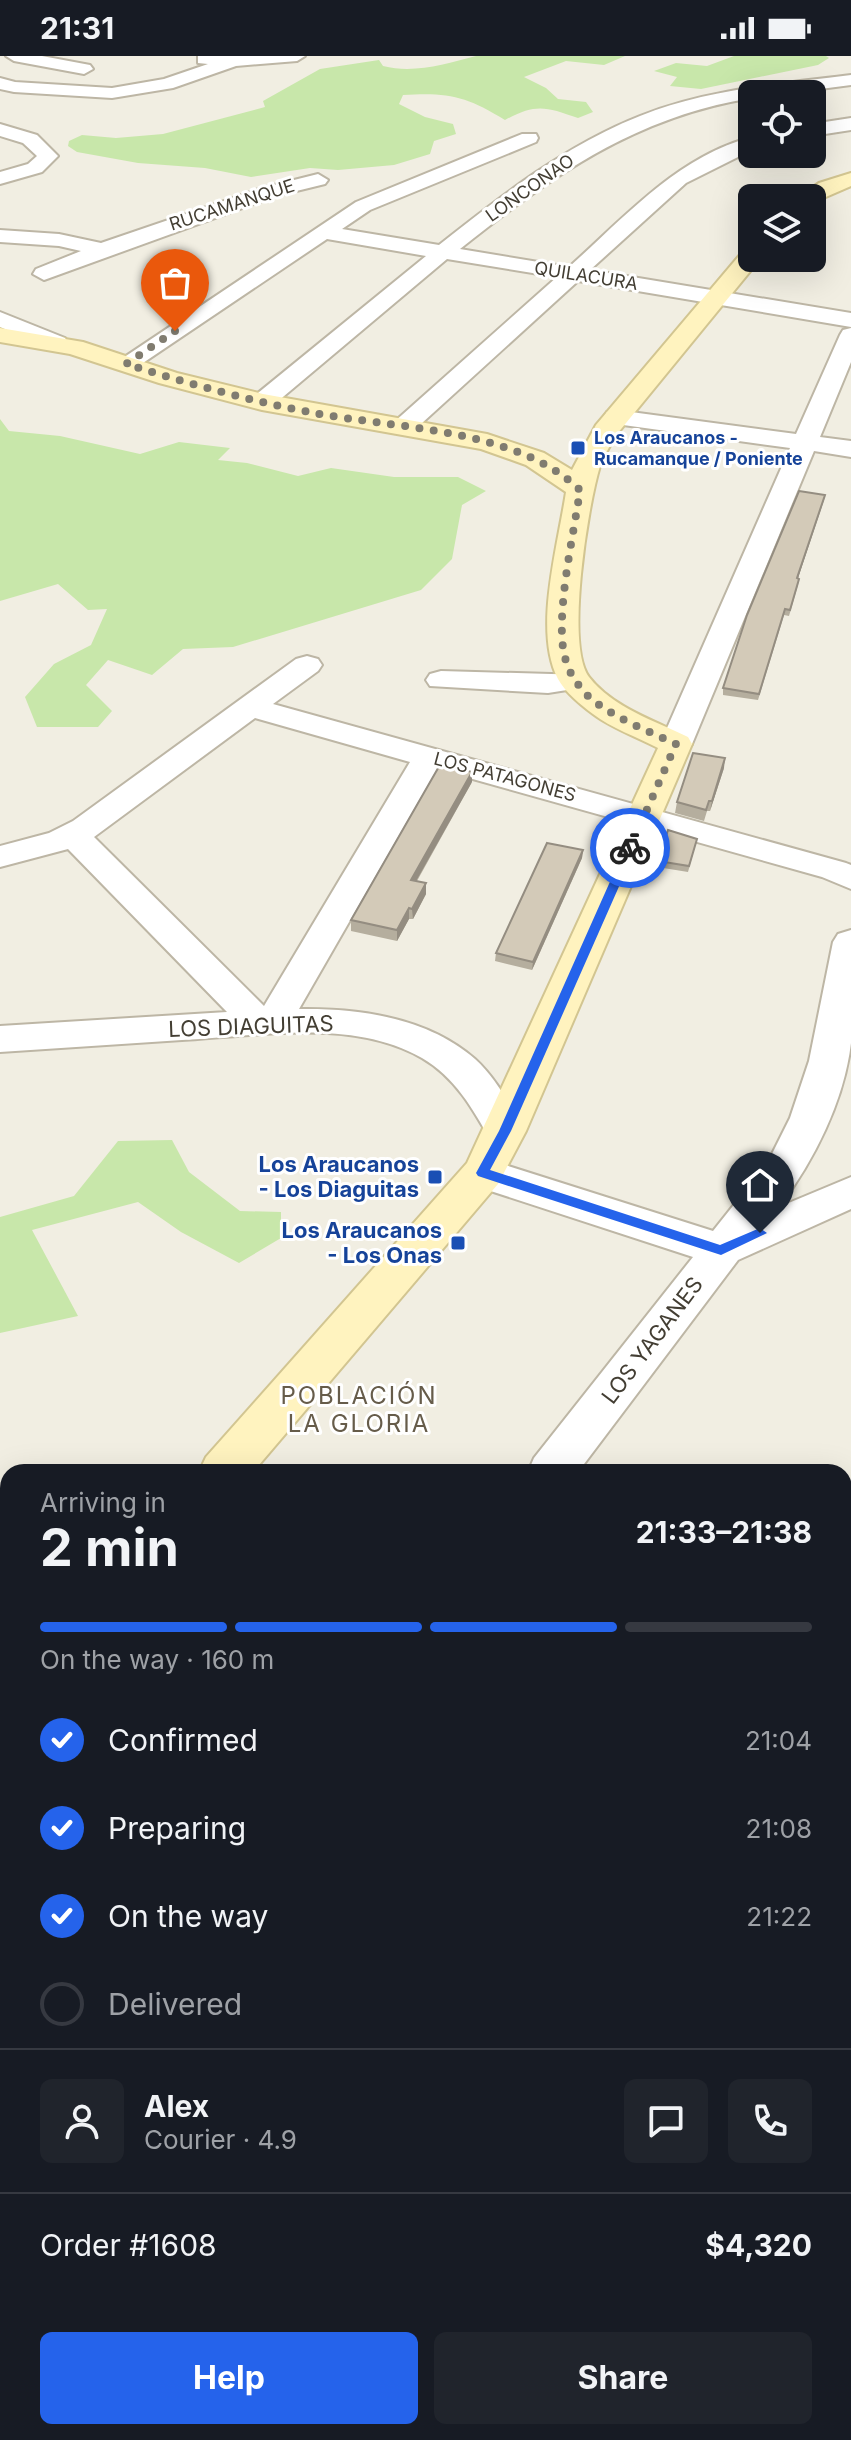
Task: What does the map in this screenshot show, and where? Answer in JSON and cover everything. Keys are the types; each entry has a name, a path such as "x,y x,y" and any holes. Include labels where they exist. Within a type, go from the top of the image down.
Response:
{"street":[{"path":"14,56 167,84"},
{"path":"183,56 232,62 297,56"},
{"path":"2,86 112,93 167,84 232,62"},
{"name":"LONCONAO","path":"262,402 442,252 557,167 595,144 648,119 708,102 851,80"},
{"path":"826,128 851,124"},
{"path":"0,130 30,139 48,156 35,168 0,178"},
{"path":"126,364 322,232 386,194 478,161 529,138"},
{"path":"402,428 679,179 738,149"},
{"path":"826,187 851,179"},
{"name":"RUCAMANQUE","path":"44,274 103,250 289,185 318,180"},
{"name":"QUILACURA","path":"322,232 851,320"},
{"path":"0,236 59,240 103,250"},
{"path":"676,744 606,709 575,681 566,661 562,627 580,490 592,454 616,417 738,271"},
{"path":"0,319 57,343 262,402 472,439 514,451 554,470 580,490"},
{"path":"0,335 57,343"},
{"path":"230,1464 483,1173 505,1131 645,815 851,335"},
{"path":"616,417 851,449"},
{"path":"0,857 73,835 96,821 307,665"},
{"path":"441,680 548,684 575,681"},
{"name":"LOS PATAGONES","path":"250,707 645,815 834,870 851,878"},
{"path":"73,835 266,1022 429,756"},
{"name":"LOS YAGANES","path":"557,1464 782,1173 812,1116 832,1047 851,942"},
{"name":"LOS DIAGUITAS","path":"0,1039 266,1022 349,1022 412,1036 450,1057 465,1070 488,1099 505,1131"},
{"path":"483,1173 721,1250 851,1192"}],"green space":[{"path":"476,56 625,56 604,65 566,61 524,77 546,88 558,99 586,102 593,112 578,118 541,108 505,120 456,97 403,95 399,104 425,117 453,124 456,134 434,141 430,154 394,165 338,170 310,168 251,177 205,168 138,163 77,152 68,146 69,141 82,135 116,138 163,134 265,107 263,101 320,69 379,60 383,66 418,68"},
{"path":"734,56 829,58 818,65 701,89 670,86 677,77 654,71 676,63 707,66"},
{"path":"0,419 9,431 60,436 140,454 179,442 230,448 218,460 247,463 298,476 331,468 394,477 458,477 486,491 462,505 452,559 421,590 233,647 183,649 152,675 108,660 86,685 112,711 98,727 37,727 25,697 54,664 91,645 107,609 88,610 58,584 0,601"},
{"path":"172,1140 189,1172 240,1211 281,1212 281,1238 239,1263 181,1232 138,1202 32,1230 78,1316 0,1333 0,1217 74,1196 118,1141"}],"building":[{"path":"799,491 825,495 797,578 790,610 785,609 759,694 723,688 747,615"},
{"path":"693,753 725,758 712,801 709,801 706,810 677,802"},
{"path":"441,763 472,772 411,880 426,883 412,909 409,908 397,930 351,920"},
{"path":"668,830 697,839 689,866 658,861"},
{"path":"547,843 583,850 533,962 496,953"}],"way so far":[{"path":"175,331 126,364 262,402 472,439 505,448 535,459 580,490 564,605 562,643 566,661 575,681 606,709 676,744 630,848"}],"place":[{"name":"Los Araucanos - Rucamanque / Poniente","path":"578,448"},
{"name":"Los Araucanos - Los Diaguitas","path":"435,1177"},
{"name":"Los Araucanos - Los Onas","path":"458,1243"}],"district":[{"name":"POBLACIÓN LA GLORIA","path":"359,1410"}],"route":[{"path":"630,848 505,1131 483,1173 721,1250 760,1233"}]}
